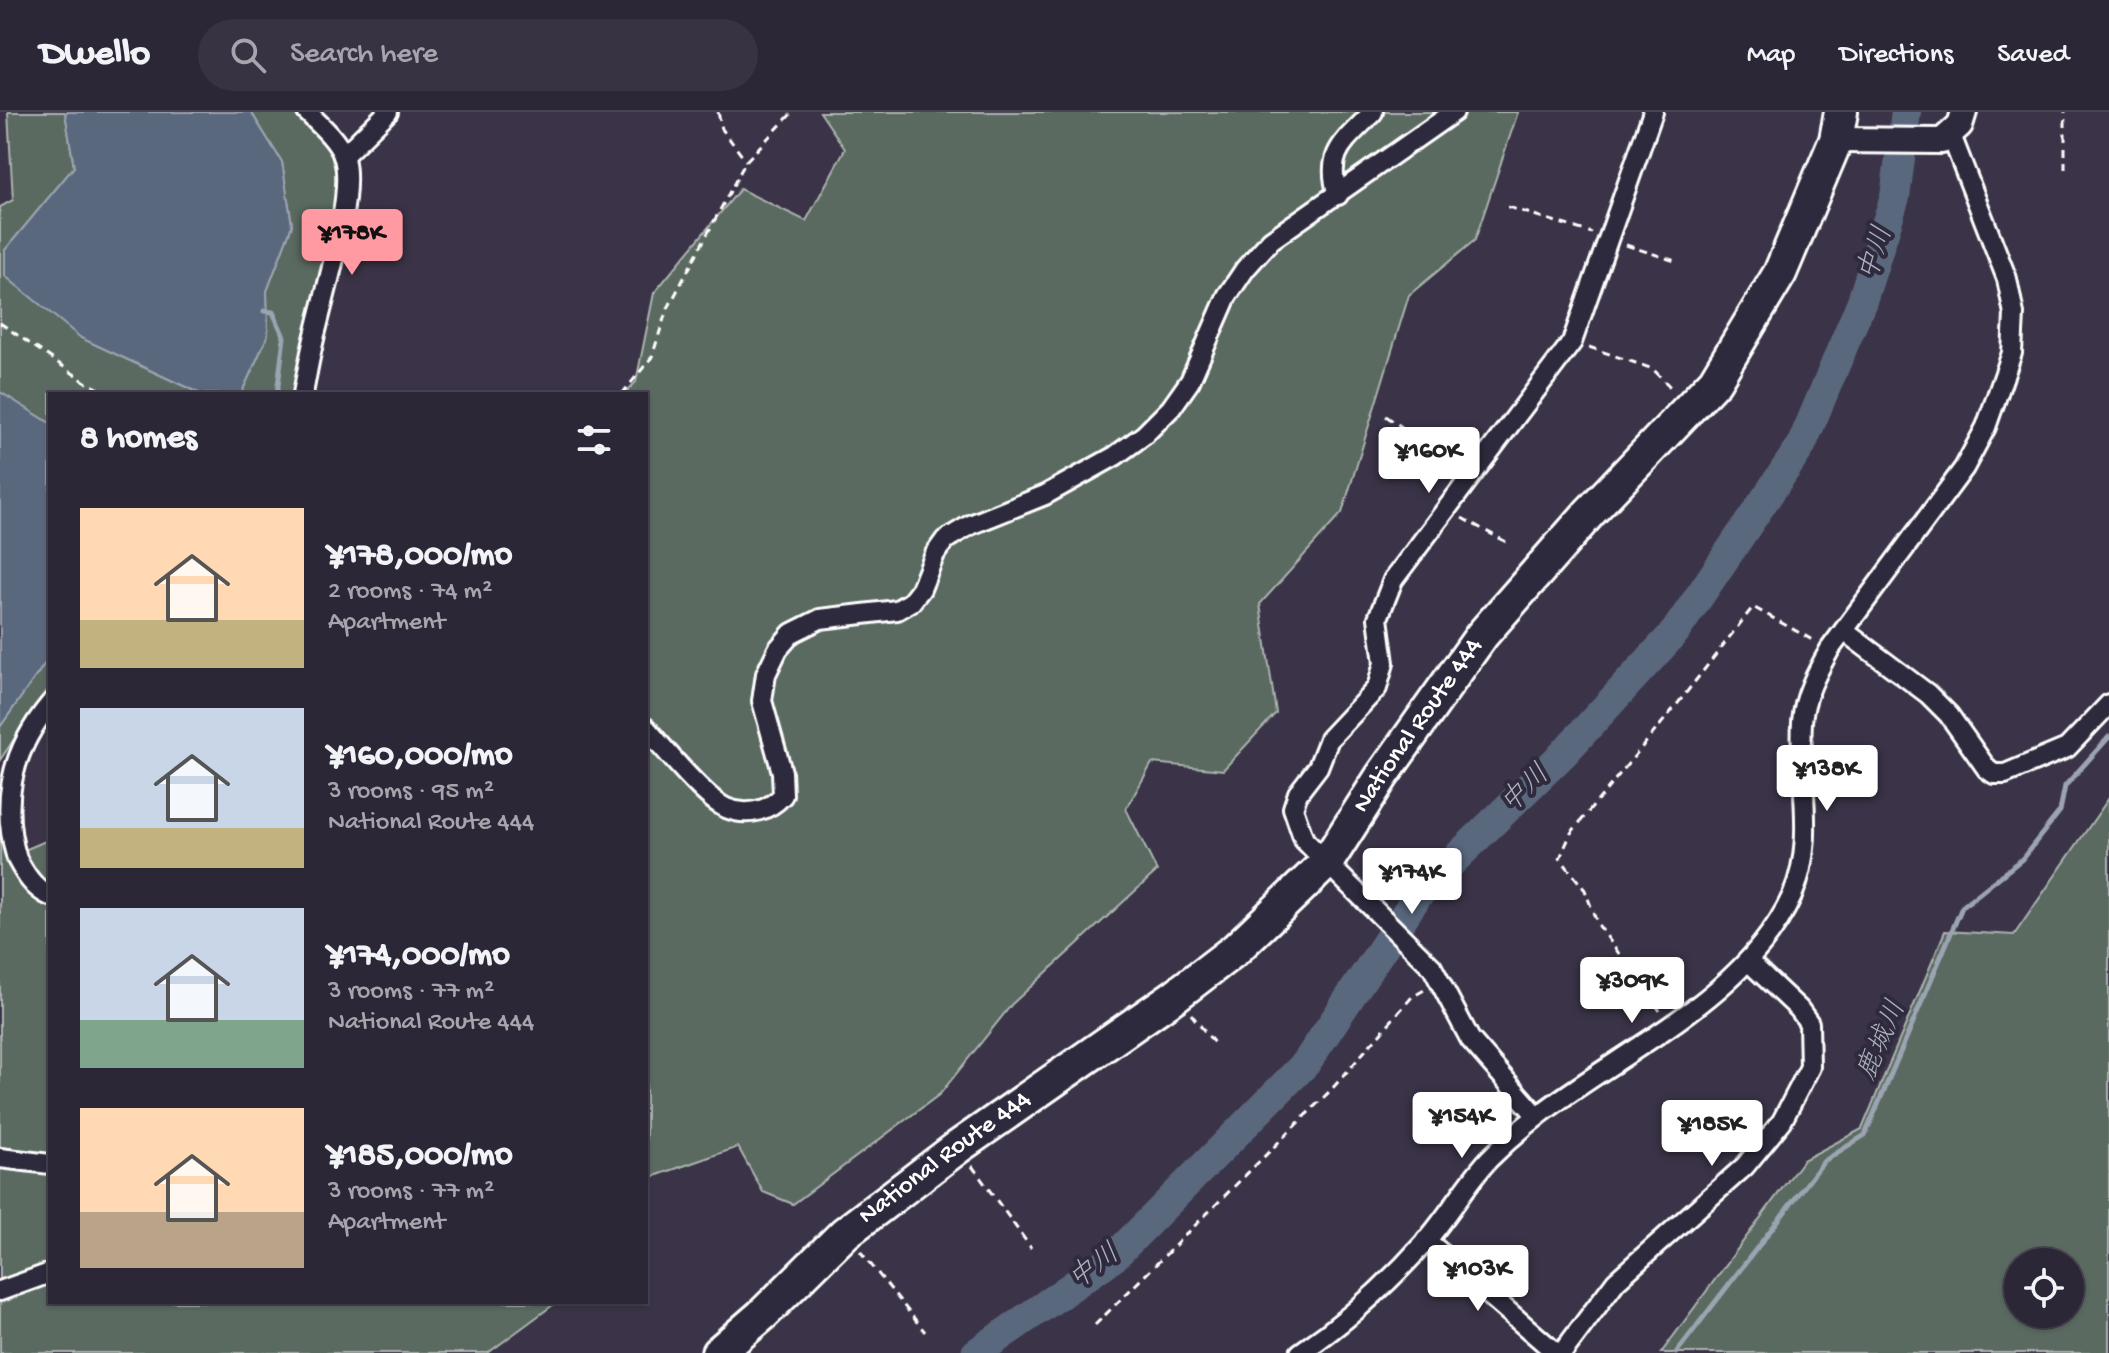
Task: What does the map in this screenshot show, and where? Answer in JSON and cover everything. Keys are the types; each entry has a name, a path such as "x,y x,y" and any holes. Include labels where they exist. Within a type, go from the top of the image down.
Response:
{"highway":[{"name":"National Route 444","path":"718,1353 762,1315 845,1233 958,1147 1176,995 1236,949 1327,862 1382,776 1482,635 1590,512 1715,381 1780,273 1843,131"}],"main road":[{"path":"1843,131 1946,138 1960,125 1964,112"}],"street":[{"path":"303,392 316,327 336,255 346,182 343,156 329,134 307,112"},
{"path":"343,156 388,112"},
{"path":"1338,195 1332,177 1335,153 1373,112"},
{"path":"648,730 725,808 747,813 773,807 783,795 782,772 762,701 766,674 778,649 792,633 820,619 897,610 911,602 921,589 935,554 945,540 970,525 1045,495 1115,456 1144,435 1171,408 1190,381 1227,296 1245,269 1271,240 1454,112"},
{"path":"1537,1116 1470,1039 1436,974 1362,895 1304,840 1293,808 1298,793 1318,767 1329,739 1377,688 1384,663 1378,618 1393,580 1572,342 1653,112"},
{"path":"1300,1353 1330,1333 1388,1282 1426,1240 1488,1160 1537,1116 1701,1002 1748,961 1775,928 1802,868 1806,805 1802,721 1813,678 1830,649 1964,468 1986,427 2012,353 2014,314 2007,279 1946,138"},
{"path":"1844,631 1928,694 1949,715 1987,769 1994,774 2005,774 2067,748 2109,704"},
{"path":"48,706 27,732 5,774 3,801 8,842 26,876 48,894"},
{"path":"1426,1240 1559,1353 1616,1281 1745,1166 1782,1121 1810,1067 1809,1023 1799,1009 1748,961"},
{"path":"0,1158 48,1164"},
{"path":"0,1291 48,1274"}],"path":[{"path":"718,112 722,129 746,161"},
{"path":"624,392 652,357 666,312 746,161 793,112"},
{"path":"2065,112 2065,169"},
{"path":"0,323 87,383 106,392"},
{"path":"1572,342 1653,369 1690,408"},
{"path":"1386,416 1470,475"},
{"path":"1445,509 1508,543"},
{"path":"1669,1025 1597,923 1585,890 1560,858 1571,833 1753,607 1830,649"},
{"path":"1095,1325 1331,1090 1436,974"},
{"path":"1176,995 1214,1043"},
{"path":"958,1147 1031,1248"},
{"path":"845,1233 925,1332"}],"green space":[{"path":"8,112 65,112 74,167 5,250 81,338 197,392 48,392 48,422 0,392 0,207 13,200"},
{"path":"251,112 319,112 339,184 294,392 242,392 268,335 267,291 292,225 282,162"},
{"path":"820,112 1518,112 1475,240 1409,295 1342,513 1260,604 1276,713 1223,770 1152,763 1126,809 1157,871 1012,1004 940,1094 793,1204 763,1192 738,1147 648,1178 648,392 626,392 636,382 654,293 740,189 806,221 845,149"},
{"path":"48,659 48,689 0,760 0,727"},
{"path":"2109,798 2109,1353 1661,1353 1803,1160 1862,1129 1945,931 2014,935"},
{"path":"0,836 20,852 48,840 48,1304 554,1304 488,1353 0,1353"}],"water":[{"path":"65,112 251,112 282,162 292,225 267,291 268,335 242,392 197,392 81,338 5,276 5,250 74,167"},
{"path":"0,392 48,422 48,659 0,727"}],"waterway":[{"name":"中川","path":"976,1353 1114,1257 1306,1063 1418,895 1563,754 1675,632 1801,446 1862,301 1895,197 1906,112"},
{"path":"264,311 273,312 284,337 277,392"},
{"name":"鹿城川","path":"1676,1353 1824,1161 1865,1135 1962,907 2022,859 2060,811 2065,786 2109,737"}]}
